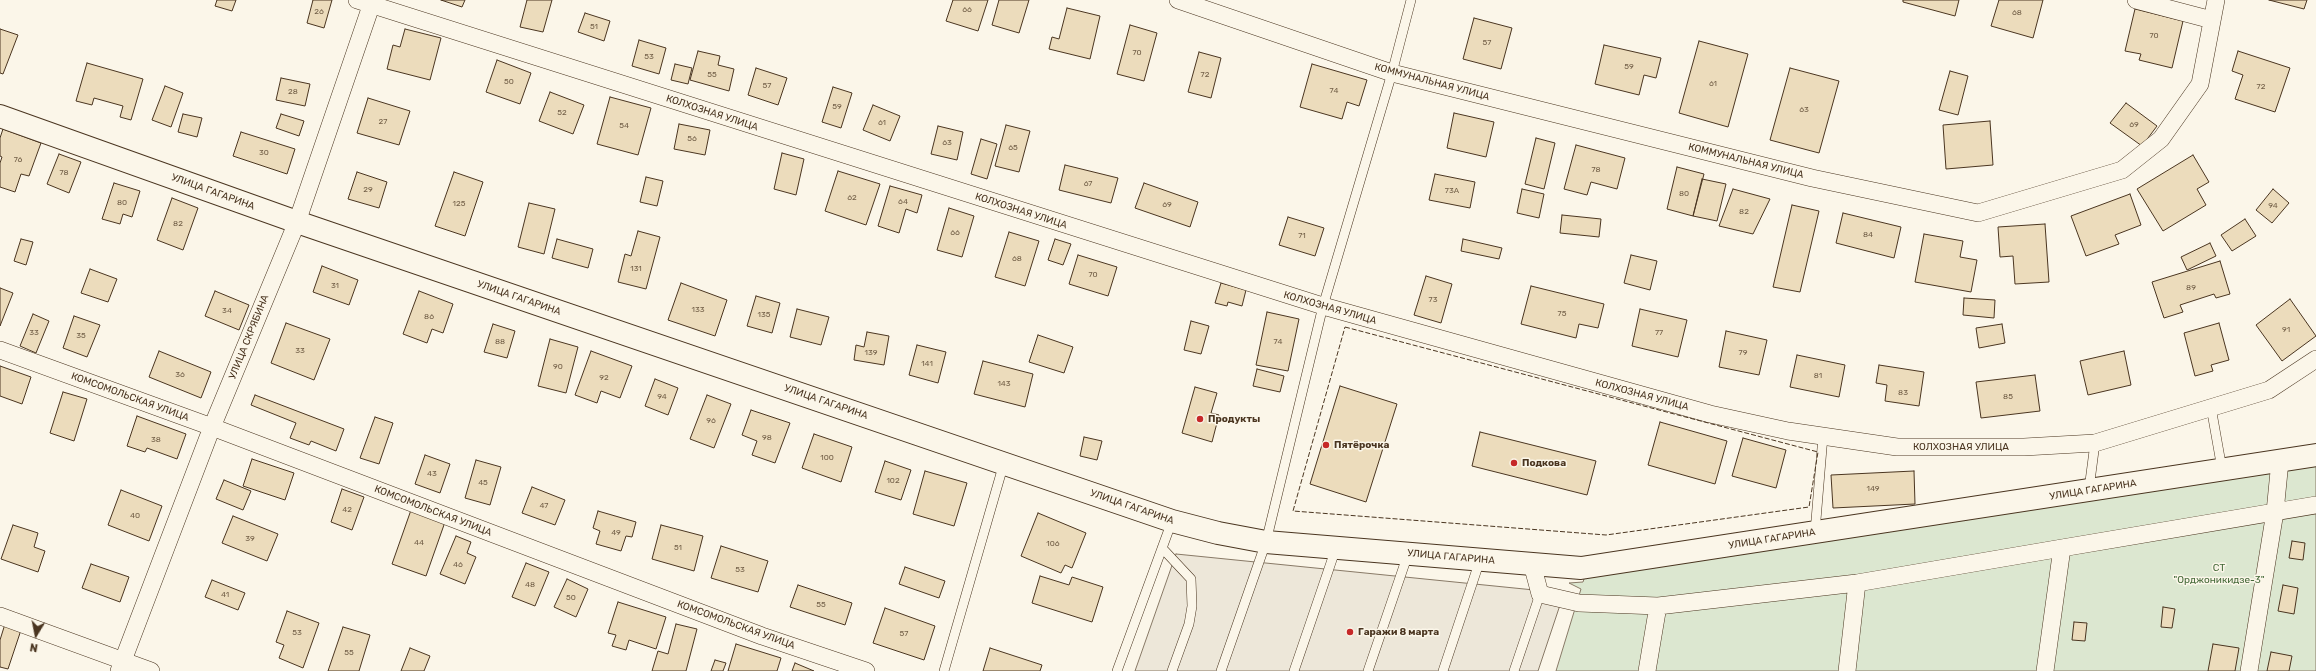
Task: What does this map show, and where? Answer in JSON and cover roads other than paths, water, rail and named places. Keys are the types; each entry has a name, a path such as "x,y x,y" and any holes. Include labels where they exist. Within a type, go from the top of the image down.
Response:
{"main road":[{"name":"УЛИЦА ГАГАРИНА","path":"0,116 297,222 1172,521 1218,533 1266,542 1581,568 2222,471 2316,455"}],"street":[{"name":"КОММУНАЛЬНАЯ УЛИЦА","path":"1178,0 1392,73 1812,178 1978,213 2122,170 2162,139 2200,84 2216,0"},
{"path":"2136,0 2212,20"},
{"name":"УЛИЦА СКРЯБИНА","path":"121,666 212,427 297,222 367,2"},
{"name":"КОЛХОЗНАЯ УЛИЦА","path":"367,2 1323,306 1710,414 1788,431 1897,447 2024,447 2095,443 2269,390 2316,359"},
{"name":"КОМСОМОЛЬСКАЯ УЛИЦА","path":"0,350 212,427 762,636 866,671"},
{"path":"2249,671 2275,512 2280,461"},
{"path":"1532,564 1540,594 1578,603 1658,606 1857,583 2316,505"},
{"path":"2046,671 2062,548"},
{"path":"1847,671 1857,583"},
{"path":"1647,671 1658,606"},
{"path":"0,616 121,666 151,671"}],"lane":[{"path":"1221,671 1266,542 1323,306 1392,73 1411,0"},
{"path":"2211,407 2222,471"},
{"path":"1815,532 1823,436"},
{"path":"2089,491 2095,443"},
{"path":"944,671 1004,463"},
{"path":"1117,671 1172,521"},
{"path":"1162,548 1191,579 1192,606 1189,624 1172,671"},
{"path":"1294,671 1336,548"},
{"path":"1368,671 1408,554"},
{"path":"1442,671 1480,560"},
{"path":"1514,671 1540,594"}],"place":[{"name":"Продукты","path":"1200,419"},
{"name":"Пятёрочка","path":"1326,445"},
{"name":"Подкова","path":"1514,463"},
{"name":"Гаражи 8 марта","path":"1350,632"}],"park label":[{"name":"СТ \"Орджоникидзе-3\"","path":"2219,574"}]}
